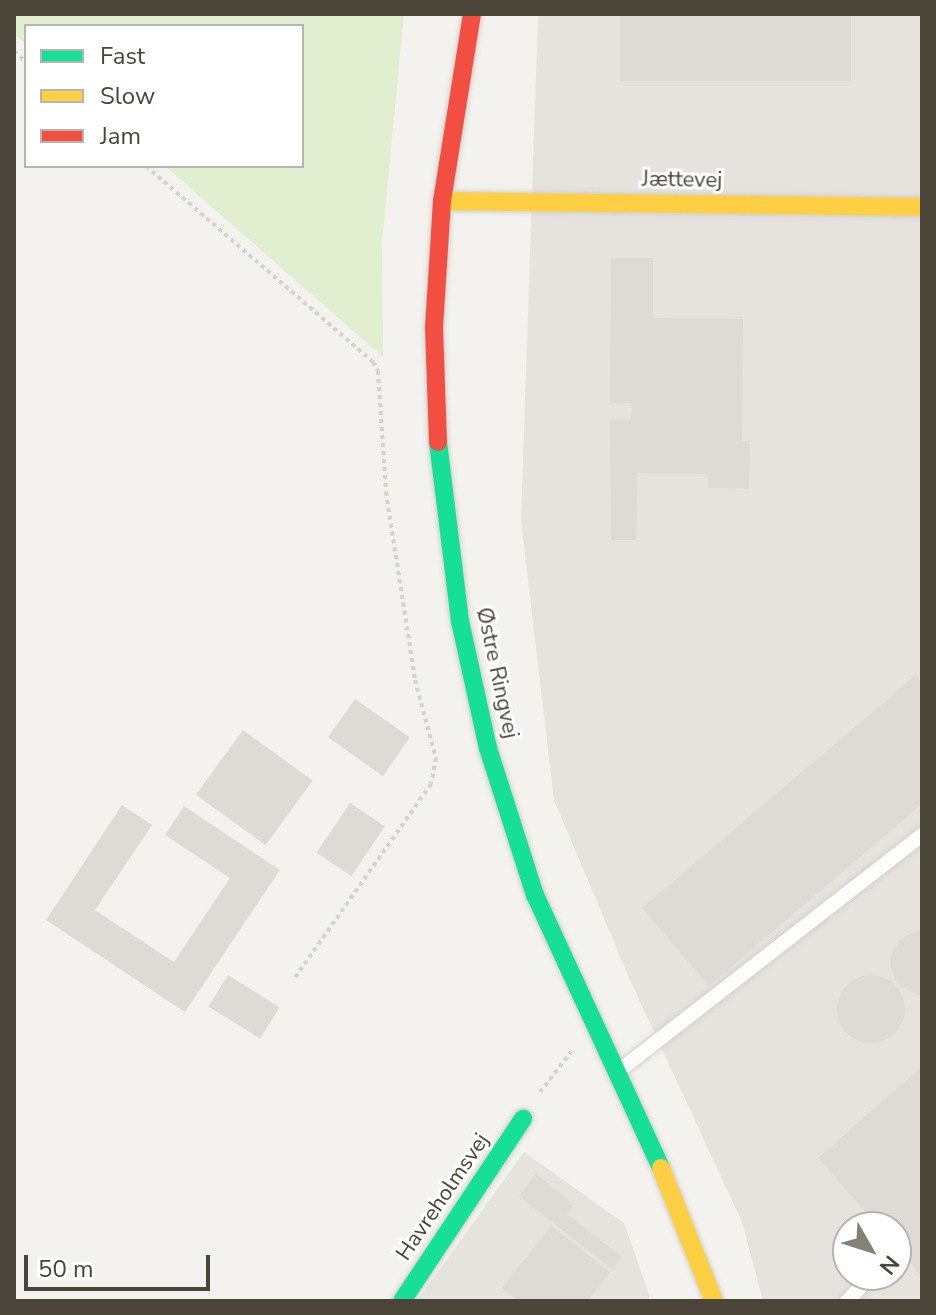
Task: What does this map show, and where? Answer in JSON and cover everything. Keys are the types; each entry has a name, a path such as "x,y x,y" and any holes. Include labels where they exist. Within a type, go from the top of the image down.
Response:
{"main road":[{"name":"Østre Ringvej","path":"472,14 442,201 434,328 439,464 460,621 488,748 535,895 683,1216 714,1301"},
{"name":"Jættevej","path":"442,201 922,207"},
{"name":"Havreholmsvej","path":"402,1301 523,1119"}],"lane":[{"path":"616,1073 922,835"}],"path":[{"path":"148,168 373,362 378,371 386,492 415,680 436,758 431,784 294,979"},
{"path":"523,1119 592,1024"}],"shaded area":[{"path":"538,14 922,14 922,1301 763,1301 742,1222 630,980 554,800 521,521"},
{"path":"524,1152 624,1223 650,1297 645,1301 417,1301"}],"green space":[{"path":"14,14 404,14 382,243 383,357 167,168 304,168 304,24 24,24 24,42 14,34"}],"building":[{"path":"620,14 851,14 851,81 620,81"},
{"path":"611,258 653,258 653,318 743,319 742,441 750,441 749,489 708,488 708,474 637,473 636,540 611,540 610,419 631,420 632,403 610,403"},
{"path":"916,675 922,683 922,804 709,986 642,908"},
{"path":"355,699 410,737 383,776 328,738"},
{"path":"243,730 313,781 266,845 196,795"},
{"path":"350,803 385,826 351,876 316,853"},
{"path":"122,805 152,825 95,910 174,962 230,878 165,835 184,806 280,870 185,1012 46,920"},
{"path":"922,929 922,997 897,984 890,966 891,955 901,938"},
{"path":"228,975 280,1007 260,1039 208,1006"},
{"path":"871,975 895,985 905,1009 895,1033 871,1043 847,1033 837,1009 847,985"},
{"path":"922,1066 922,1276 912,1264 912,1211 865,1211 818,1158"},
{"path":"536,1174 574,1204 567,1214 622,1257 612,1269 519,1196"},
{"path":"551,1226 610,1272 587,1301 519,1301 502,1288"}],"traffic: fast":[{"path":"438,442 460,621 488,748 535,895 661,1168"},
{"path":"402,1301 523,1119"}],"traffic: slow":[{"path":"442,201 922,207"},
{"path":"661,1168 714,1301"}],"traffic: jam":[{"path":"438,442 434,328 442,201 472,14"}]}
